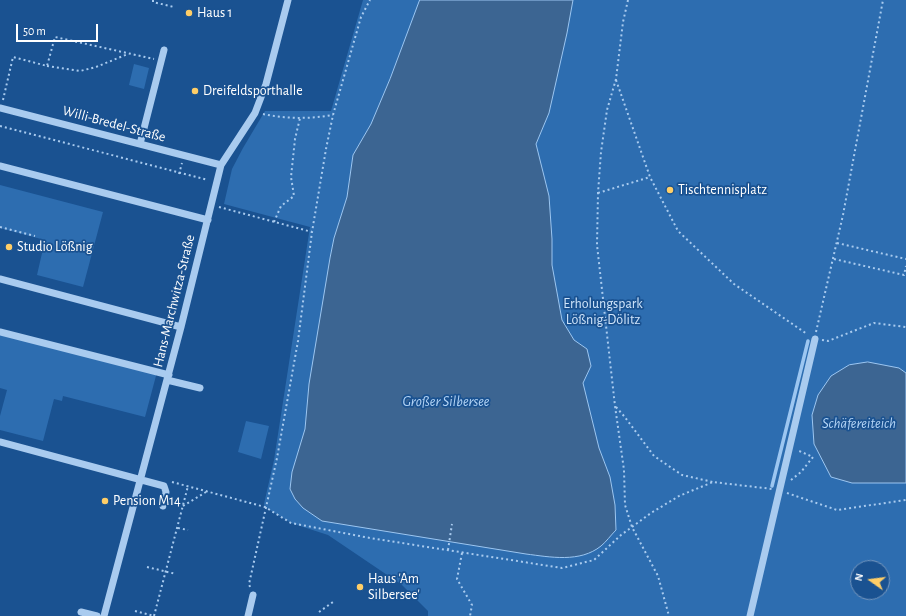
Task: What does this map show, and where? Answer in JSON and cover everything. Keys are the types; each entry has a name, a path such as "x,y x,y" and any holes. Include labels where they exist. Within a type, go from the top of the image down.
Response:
{"street":[{"name":"Hans-Marchwitza-Straße","path":"104,616 168,377 222,165 255,113 266,84 288,0"},
{"path":"140,144 164,50"},
{"name":"Willi-Bredel-Straße","path":"0,108 222,165"},
{"path":"0,166 208,220"},
{"path":"0,279 181,327"},
{"path":"0,332 168,377 200,388"},
{"path":"750,616 815,339"},
{"path":"0,442 164,486 166,492 163,506"},
{"path":"248,616 253,595"},
{"path":"81,612 97,616"}],"path":[{"path":"153,0 153,2 174,7"},
{"path":"253,595 249,584 277,458 298,341 312,232 326,149 333,116 361,17 370,0"},
{"path":"628,0 623,22 616,79 607,110 601,152 598,193 597,245 615,406 624,470 625,505 632,527 658,576 670,616"},
{"path":"815,339 837,243 883,0"},
{"path":"47,66 54,37 161,61"},
{"path":"0,108 13,57 47,66 80,71 96,67 128,54"},
{"path":"616,79 650,177 678,231 734,284 815,339 828,341 874,323 906,327"},
{"path":"255,113 278,117 300,118 333,116"},
{"path":"274,222 281,206 294,196 290,177 295,139 300,118"},
{"path":"0,126 217,183"},
{"path":"598,193 650,177"},
{"path":"212,205 312,232"},
{"path":"0,226 35,236"},
{"path":"837,243 906,259"},
{"path":"833,259 904,275 906,266"},
{"path":"615,406 654,456 682,475 713,482 779,490 837,510 906,500"},
{"path":"779,490 801,472 813,457 789,447"},
{"path":"169,481 265,507 291,523 370,538 562,568 594,560 621,535 651,513 679,496 713,482"},
{"path":"135,612 154,616 188,486"},
{"path":"183,506 207,491"},
{"path":"448,550 452,524"},
{"path":"178,528 188,530"},
{"path":"462,552 457,579 472,605 470,616"},
{"path":"147,567 176,574"},
{"path":"319,612 333,602"}],"green space":[{"name":"Erholungspark Lößnig-Dölitz","path":"363,0 906,0 906,616 428,616 428,611 402,585 328,535 291,523 265,507 264,504 274,460 310,227 224,204 232,169 265,111 331,111"},
{"path":"134,64 149,68 144,89 129,85"},
{"path":"0,185 103,212 83,287 37,275 45,240 0,228"},
{"path":"0,332 157,372 145,417 63,396 62,401 54,399 43,441 0,430 0,416 7,390 0,388"},
{"path":"246,421 269,426 261,459 238,452"}],"water":[{"name":"Großer Silbersee","path":"420,0 573,0 549,113 536,144 549,196 552,265 562,320 574,340 587,349 591,366 583,383 599,448 610,477 615,505 616,530 605,543 584,555 565,558 535,555 322,521 303,508 295,499 290,489 292,472 305,429 309,384 330,258 334,238 347,197 353,155 371,124"},
{"name":"Schäfereiteich","path":"868,362 899,368 906,373 906,483 852,483 831,477 814,444 812,415 818,395 831,376 849,365"}],"waterway":[{"path":"772,486 808,341"}],"place":[{"name":"Haus 1","path":"189,13"},
{"name":"Dreifeldsporthalle","path":"195,91"},
{"name":"Tischtennisplatz","path":"670,190"},
{"name":"Studio Lößnig","path":"9,247"},
{"name":"Pension M14","path":"105,501"},
{"name":"Haus 'Am Silbersee'","path":"360,587"}]}
